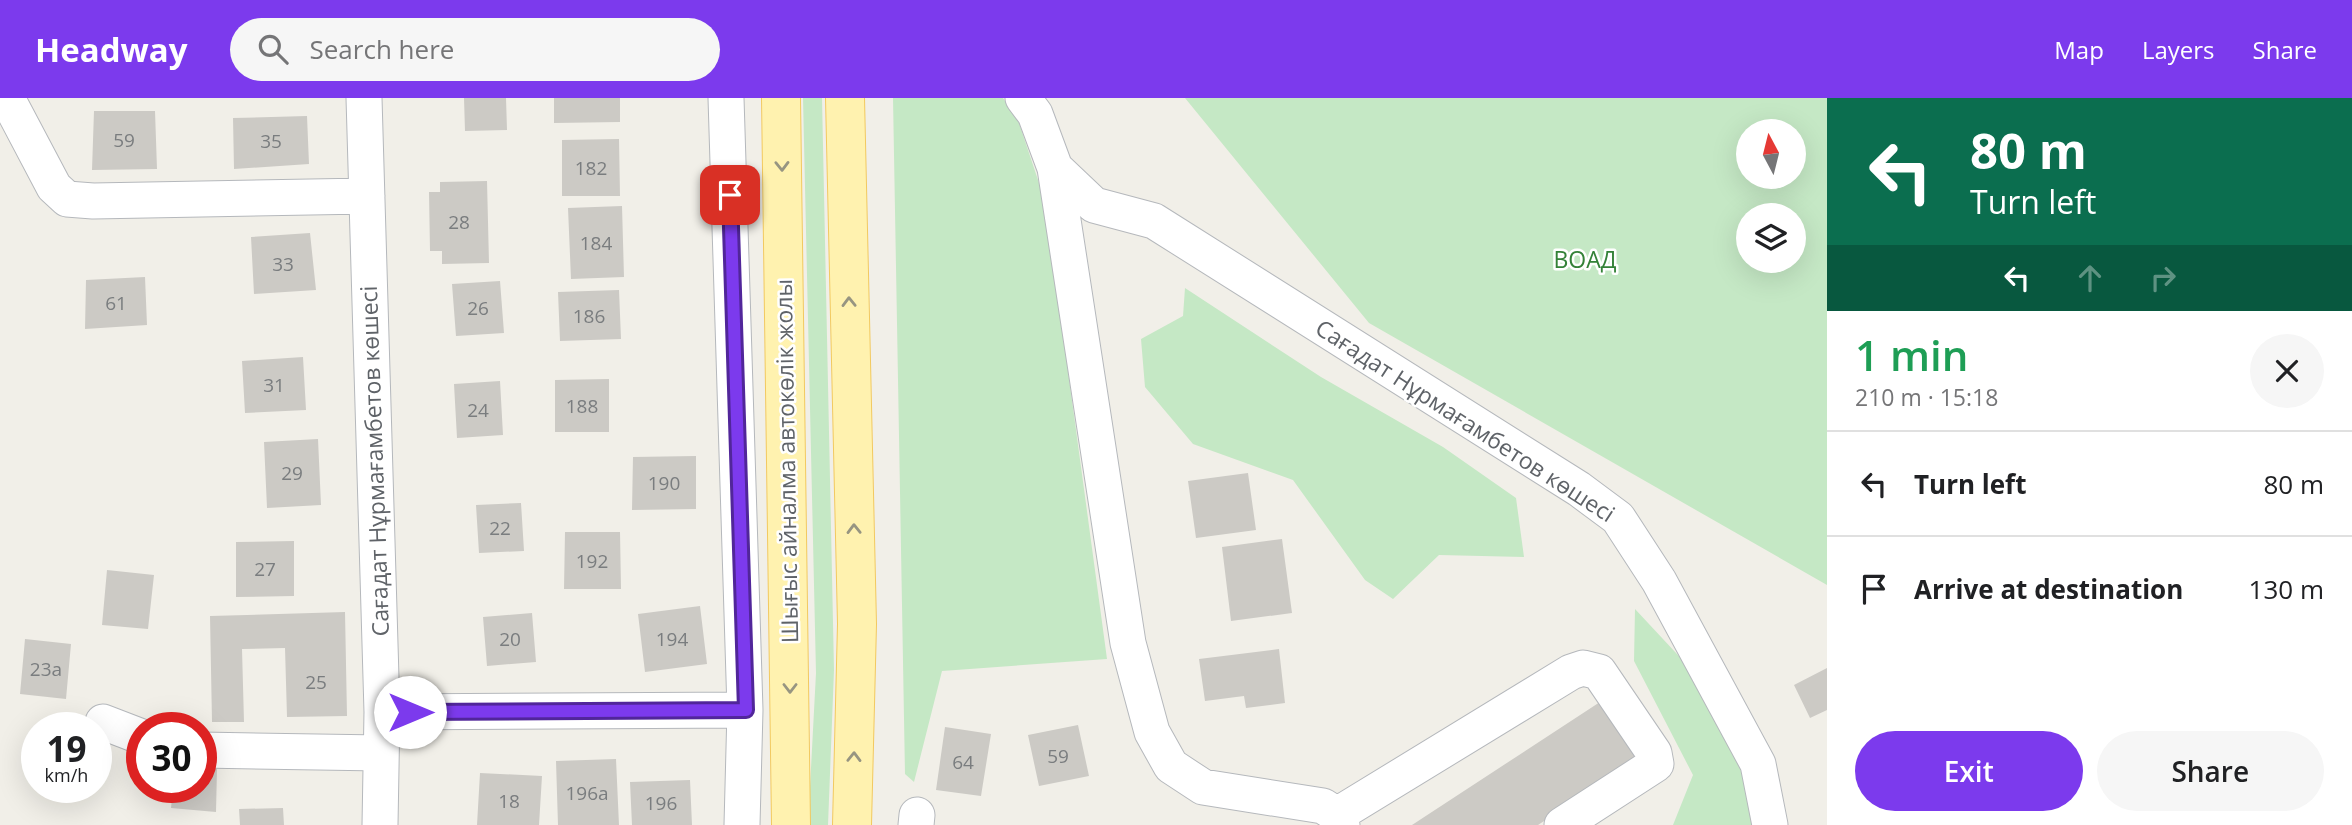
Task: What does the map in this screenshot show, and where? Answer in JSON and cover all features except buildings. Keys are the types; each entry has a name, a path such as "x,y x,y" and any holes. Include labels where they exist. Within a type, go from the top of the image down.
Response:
{"main road":[{"name":"Шығыс айналма автокөлік жолы","path":"781,98 791,825"},
{"path":"845,98 857,624 852,825"}],"street":[{"path":"7,98 54,187 67,199 93,201 367,196"},
{"name":"Сағадат Нұрмағамбетов көшесі","path":"364,98 382,712 380,825"},
{"path":"726,98 746,710 742,825"},
{"name":"Сағадат Нұрмағамбетов көшесі","path":"1023,98 1035,114 1055,169 1128,643 1152,732 1171,766 1203,787 1323,806 1339,820"},
{"name":"Сағадат Нұрмағамбетов көшесі","path":"1055,169 1094,205 1154,221 1579,489 1618,517 1659,581 1758,764 1770,825"},
{"path":"1339,820 1571,672 1583,668 1599,672 1654,753 1656,764 1562,825"},
{"path":"382,712 746,710"},
{"path":"217,750 381,753"}],"green space":[{"path":"803,98 822,98 834,670 828,825 808,825 816,673"},
{"path":"893,98 1003,98 1018,120 1045,201 1107,659 942,671 914,782 905,774"},
{"name":"ВОАД","path":"1185,98 1827,98 1827,585 1369,323"},
{"path":"1185,288 1321,377 1443,447 1516,498 1524,557 1439,555 1393,599 1365,580 1293,480 1193,444 1145,387 1141,339 1183,316"},
{"path":"1635,609 1704,683 1754,773 1762,825 1673,825 1693,775 1634,661"}],"route":[{"path":"410,712 746,710 730,195"}]}
